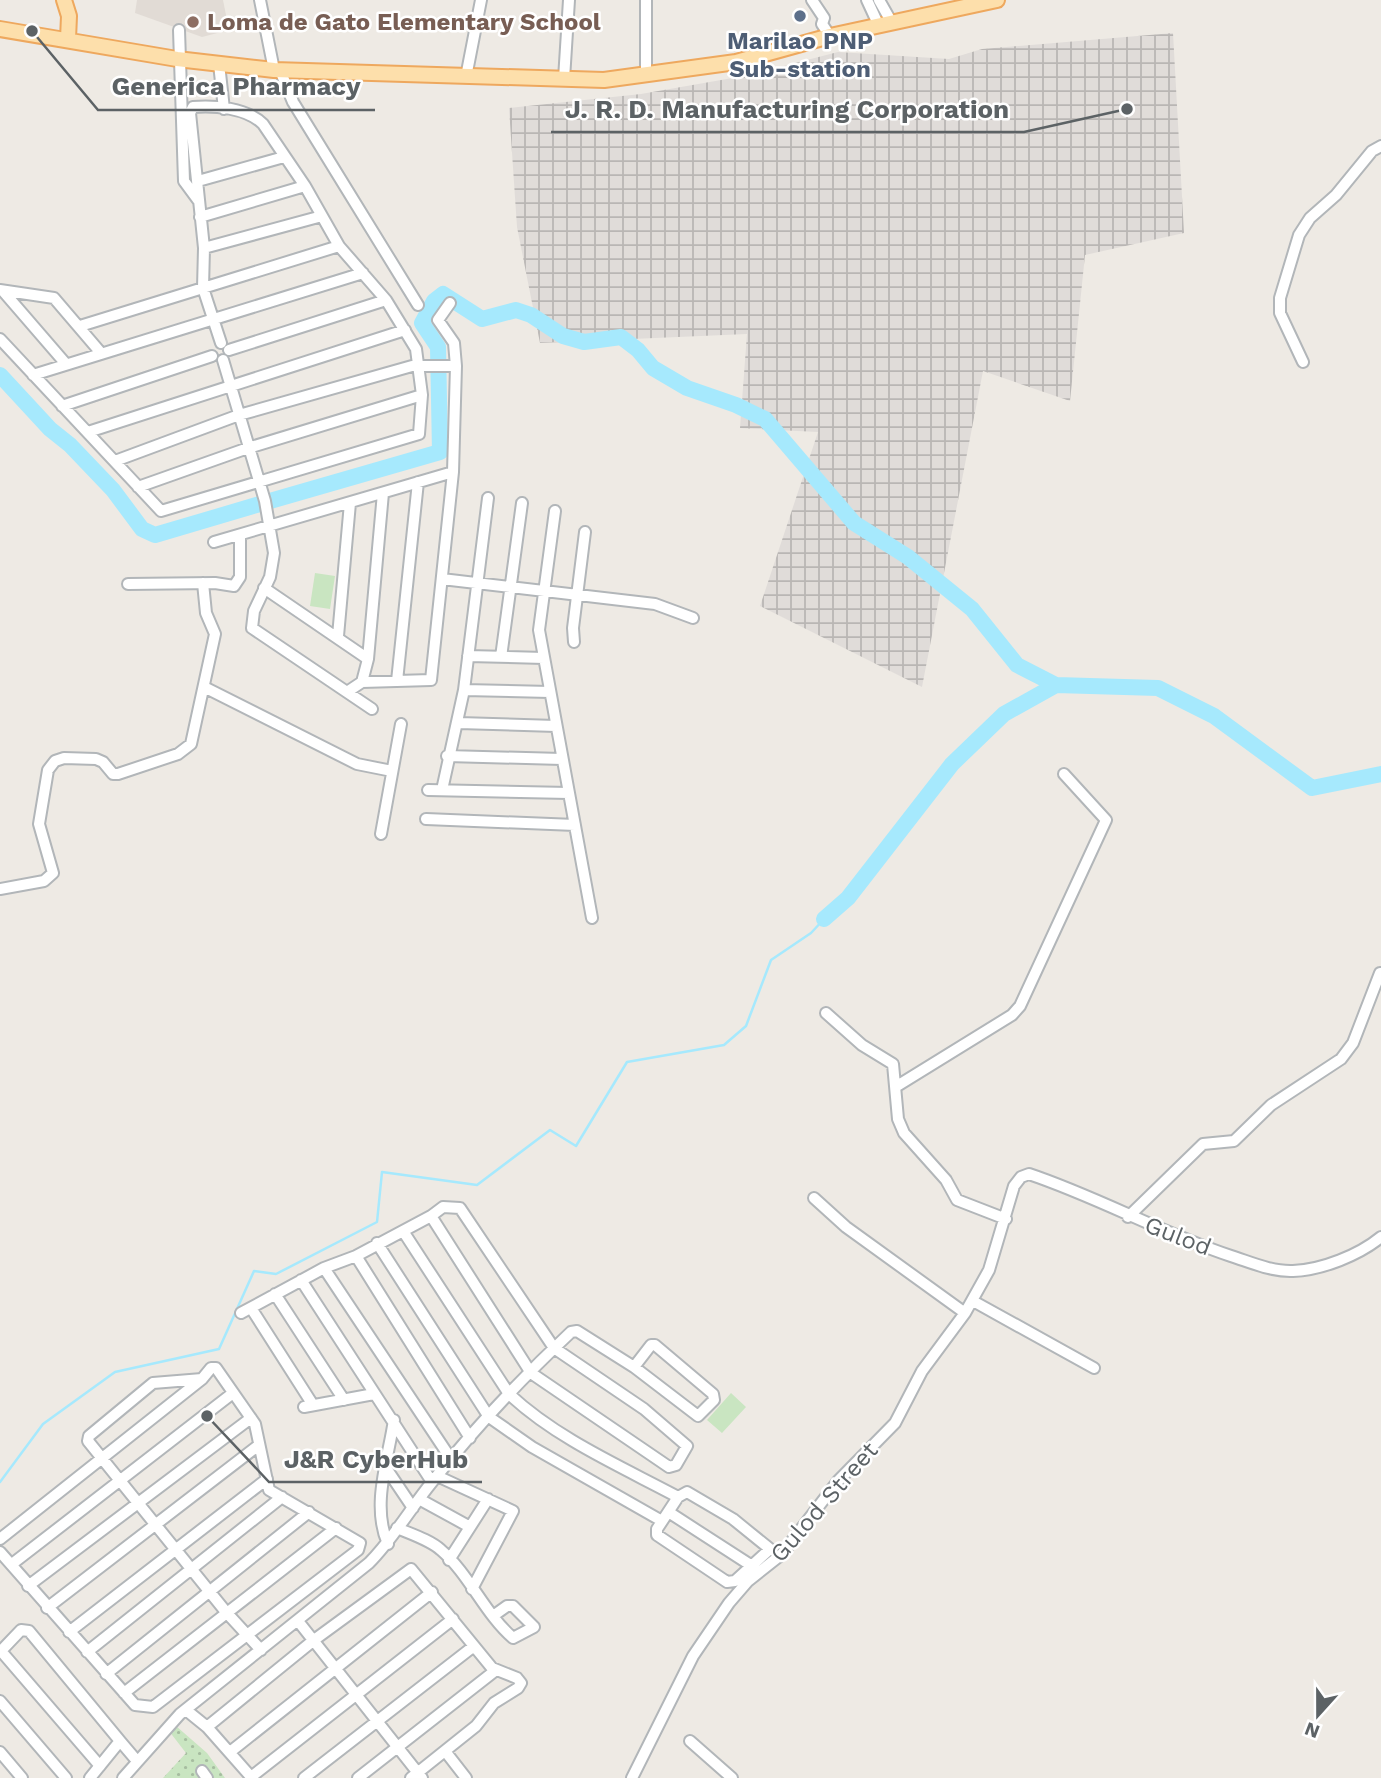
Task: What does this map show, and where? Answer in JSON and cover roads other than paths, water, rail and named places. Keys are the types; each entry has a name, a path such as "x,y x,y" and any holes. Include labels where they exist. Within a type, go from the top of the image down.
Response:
{"main road":[{"path":"64,0 69,16 68,40"},
{"path":"0,29 177,59 277,70 604,80 736,62 830,36 997,0"}],"street":[{"path":"260,0 277,70 293,102 418,305"},
{"path":"466,77 481,0"},
{"path":"564,79 569,0"},
{"path":"646,0 646,74"},
{"path":"812,0 824,18 822,24 830,36"},
{"path":"867,0 886,25"},
{"path":"879,0 886,25"},
{"path":"179,30 177,59 184,181 198,200"},
{"path":"219,64 223,109"},
{"path":"0,339 161,511 260,482 419,434 422,395 416,349 386,300 340,246 305,186 256,116 223,109 193,107 190,113 204,248 203,288 248,449 260,482 274,553 270,577 254,611 252,628 372,709"},
{"path":"1303,362 1280,313 1280,298 1300,235 1310,218 1336,195 1372,150 1381,146"},
{"path":"198,181 284,157"},
{"path":"200,217 305,186"},
{"path":"204,248 322,216"},
{"path":"80,326 340,246"},
{"path":"33,376 363,273"},
{"path":"1,290 54,298 101,353"},
{"path":"1,290 66,364"},
{"path":"62,406 386,300"},
{"path":"347,692 362,682 431,680 453,472 456,366 454,343 438,320 450,303"},
{"path":"88,432 405,330"},
{"path":"115,461 239,415 419,366 456,366"},
{"path":"138,487 248,449 422,395"},
{"path":"214,542 453,472"},
{"path":"397,681 418,482"},
{"path":"362,682 368,659 383,493"},
{"path":"442,790 447,756 459,723 488,498"},
{"path":"338,636 350,503"},
{"path":"501,657 522,503"},
{"path":"555,511 539,630 592,918"},
{"path":"574,642 585,532"},
{"path":"128,584 203,583 234,586 238,582 240,535"},
{"path":"442,579 655,604 693,618"},
{"path":"0,889 25,886 52,876 51,862 42,843 39,824 48,770 55,761 64,758 96,759 103,761 113,774 118,774 178,754 191,744 215,634 206,612 203,583"},
{"path":"264,588 368,659"},
{"path":"468,656 544,658"},
{"path":"204,687 357,764 392,771"},
{"path":"464,690 550,692"},
{"path":"459,723 556,726"},
{"path":"381,834 401,724"},
{"path":"447,756 562,759"},
{"path":"897,1086 1012,1015 1020,1006 1106,820 1064,774"},
{"path":"428,790 569,793"},
{"path":"426,819 575,825"},
{"path":"1128,1217 1203,1144 1234,1141 1271,1105 1341,1059 1353,1043 1380,973"},
{"path":"826,1013 862,1045 893,1065 898,1119 904,1133 946,1180 951,1194 957,1200 1006,1219"},
{"name":"Gulod","path":"1006,1219 1014,1186 1021,1177 1029,1174 1088,1196 1128,1217 1211,1250 1263,1267 1293,1271 1363,1251 1381,1237"},
{"path":"814,1198 846,1227 965,1313"},
{"path":"374,1394 308,1406 246,1310 324,1268 356,1256 443,1207 460,1208 555,1348 643,1409 687,1447 676,1465 669,1467 531,1373 431,1216"},
{"name":"Gulod Street","path":"632,1778 692,1656 729,1603 748,1581 782,1554 838,1481 895,1423 922,1371 973,1301 989,1270 1006,1219"},
{"path":"403,1231 509,1394 522,1406 593,1452 678,1497"},
{"path":"377,1243 489,1416 561,1465 666,1517 752,1566"},
{"path":"356,1256 470,1437"},
{"path":"324,1268 451,1459"},
{"path":"301,1280 374,1394 434,1479 525,1516"},
{"path":"275,1294 344,1400"},
{"path":"973,1301 1094,1368"},
{"path":"123,1778 183,1712 298,1621 388,1544 434,1479 470,1437 555,1348 577,1331 634,1367 698,1416 714,1400 713,1394 655,1345 651,1345 634,1367"},
{"path":"0,1539 202,1379 211,1368 216,1368 251,1418 260,1445 269,1490 360,1543 358,1550 153,1707 135,1705 0,1552"},
{"path":"202,1379 153,1383 89,1436 88,1441 226,1612 261,1650"},
{"path":"12,1564 233,1393"},
{"path":"28,1586 251,1418"},
{"path":"388,1544 382,1530 380,1501 394,1420"},
{"path":"47,1608 260,1445"},
{"path":"386,1468 416,1503 470,1527"},
{"path":"69,1632 174,1548 267,1479"},
{"path":"683,1493 691,1493 733,1518 769,1549 735,1581 727,1581 661,1540 657,1529 678,1497 683,1493"},
{"path":"87,1652 282,1497"},
{"path":"449,1560 488,1499"},
{"path":"472,1588 513,1511"},
{"path":"106,1674 309,1513"},
{"path":"124,1693 336,1528"},
{"path":"397,1528 440,1549 494,1616"},
{"path":"207,1727 314,1640 411,1569 496,1670 521,1683 518,1688 494,1703 476,1726 417,1776 398,1747 336,1667 314,1640 298,1621"},
{"path":"230,1752 432,1592"},
{"path":"168,1698 183,1712 207,1727 251,1778 453,1619"},
{"path":"100,1766 0,1652 21,1630 29,1631 137,1761"},
{"path":"304,1778 474,1646"},
{"path":"358,1778 496,1670"},
{"path":"0,1701 66,1778"},
{"path":"90,1778 120,1741"},
{"path":"690,1741 732,1778"},
{"path":"445,1751 466,1778"},
{"path":"0,1752 22,1778"}],"waterway":[{"path":"270,501 440,452 438,347 422,323 434,301 443,294 482,319 516,310 531,315 563,336 584,342 621,337 638,350 653,368 687,388 736,405 765,419 854,523 908,557 972,609 1017,665 1056,685"},
{"path":"0,375 50,429 70,445 113,490 142,529 155,535 260,504"},
{"path":"824,919 848,898 952,764 1004,714 1056,685 1158,688 1214,716 1312,788 1381,774"},
{"path":"0,1482 43,1424 115,1372 219,1349 254,1271 276,1274 377,1222 382,1172 477,1185 550,1130 576,1146 627,1062 724,1045 746,1026 771,960 811,933 824,919"}],"place":[{"name":"Marilao PNP Sub-station","path":"800,16"},
{"name":"Loma de Gato Elementary School","path":"193,22"},
{"name":"Generica Pharmacy","path":"32,31"},
{"name":"J. R. D. Manufacturing Corporation","path":"1127,109"},
{"name":"J&R CyberHub","path":"207,1416"}]}
